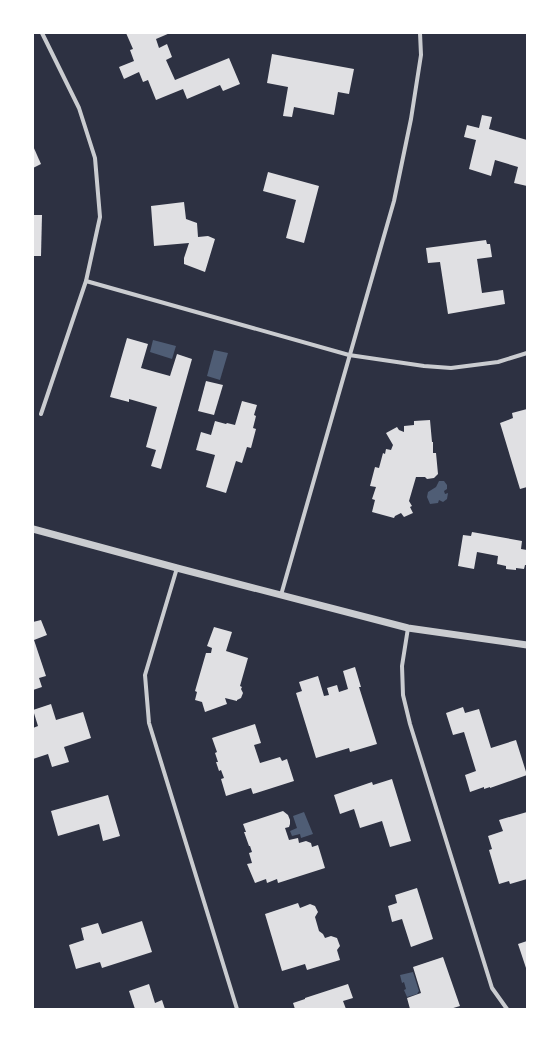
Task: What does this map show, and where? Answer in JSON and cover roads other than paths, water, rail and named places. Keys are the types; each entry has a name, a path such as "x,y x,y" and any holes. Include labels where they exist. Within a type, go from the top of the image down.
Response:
{"street":[{"path":"41,414 86,281 100,217 95,158 79,108 42,33"},
{"path":"281,595 394,201 412,112 421,55 420,33"},
{"path":"86,281 349,355 424,366 452,368 498,362 527,352"},
{"path":"33,529 408,628 527,645"},
{"path":"177,568 144,676 149,723 237,1009"},
{"path":"408,628 402,666 403,695 410,724 492,988 507,1009"}],"water":[{"path":"153,340 176,346 172,359 150,352"},
{"path":"214,350 228,353 220,380 207,376"},
{"path":"439,481 444,481 447,485 447,489 444,491 445,494 448,493 447,499 443,502 439,500 438,503 430,504 427,497 428,492 436,487"},
{"path":"304,812 313,834 301,838 300,834 292,836 290,831 297,828 293,816"},
{"path":"413,972 419,991 417,994 407,997 404,990 406,989 404,982 402,983 400,975"}]}
